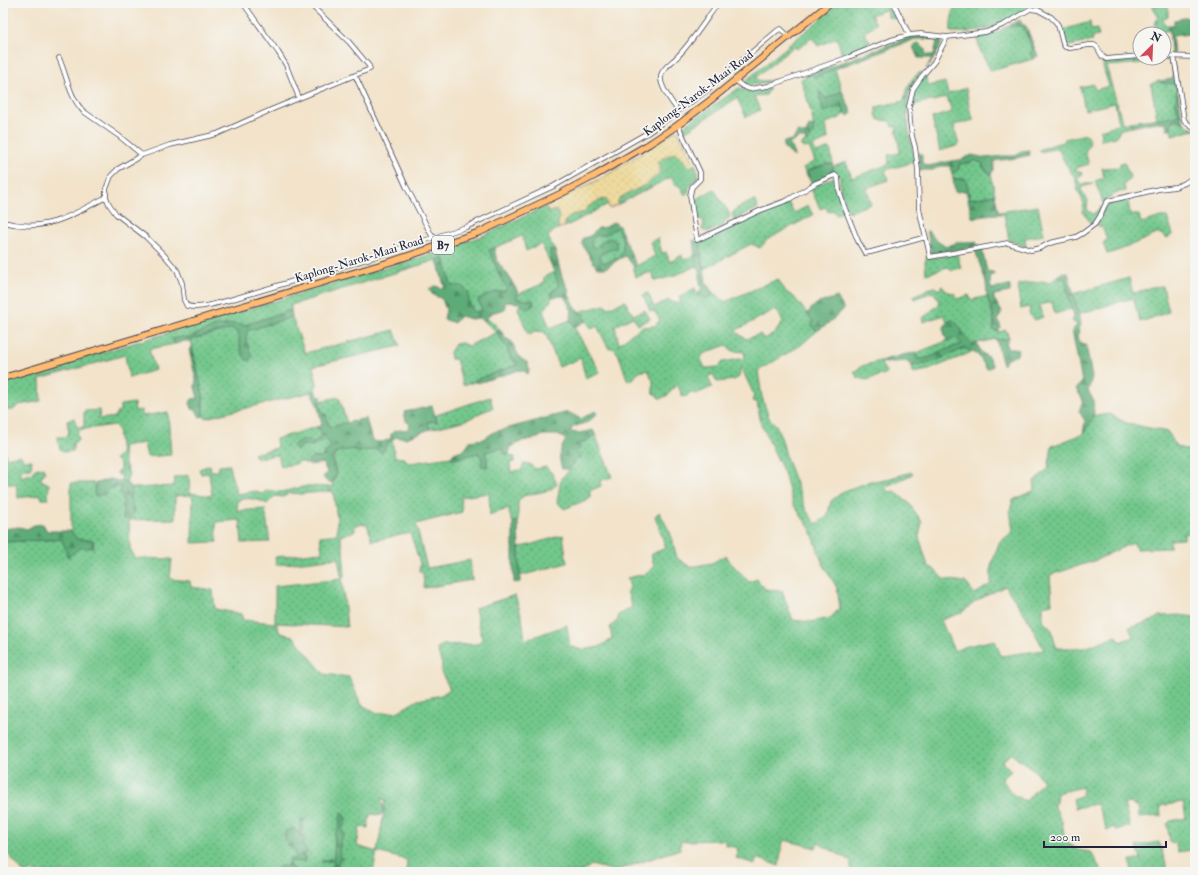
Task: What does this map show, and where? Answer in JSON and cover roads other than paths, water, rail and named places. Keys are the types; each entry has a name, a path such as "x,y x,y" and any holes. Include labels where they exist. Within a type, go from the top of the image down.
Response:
{"highway":[{"name":"Kaplong-Narok-Maai Road","path":"3,378 390,262 480,232 608,168 649,144 678,125 830,3"}],"street":[{"path":"243,3 286,65 299,98"},
{"path":"678,111 662,84 661,75 664,69 690,42 718,3"},
{"path":"894,3 909,35"},
{"path":"1033,9 1034,3"},
{"path":"313,7 349,42 370,67 368,70 217,134 170,145 142,154 118,169 111,176 106,189 106,197 116,214 146,237 177,270 182,283 184,300 188,306 211,305 226,301 374,257 466,226 554,186 640,138 706,91 777,30 781,29 789,37"},
{"path":"735,80 742,86 749,89 768,86 849,57 891,40 909,35 920,34 947,37 986,32 1005,24 1026,11 1033,9 1051,17 1055,21 1058,25 1063,44 1066,47 1070,48 1094,45 1106,59 1132,57"},
{"path":"947,37 934,62 913,89 910,102 910,121 918,170 919,209 930,257 1008,242 1026,249 1035,249 1050,243 1076,237 1098,220 1108,201 1159,189 1175,187 1185,183 1195,176"},
{"path":"1195,57 1174,56 1184,120 1195,128"},
{"path":"59,58 68,85 78,106 142,154"},
{"path":"355,75 411,196 433,238"},
{"path":"678,125 700,172 700,179 692,187 690,195 697,240 759,211 788,200 816,183 835,175 838,178 839,190 844,206 864,252 872,252 926,237"},
{"path":"602,160 608,168"},
{"path":"3,222 31,226 60,221 106,197"},
{"path":"526,199 530,208"}],"waterway":[{"path":"3,20 5,20 5,3"}]}
